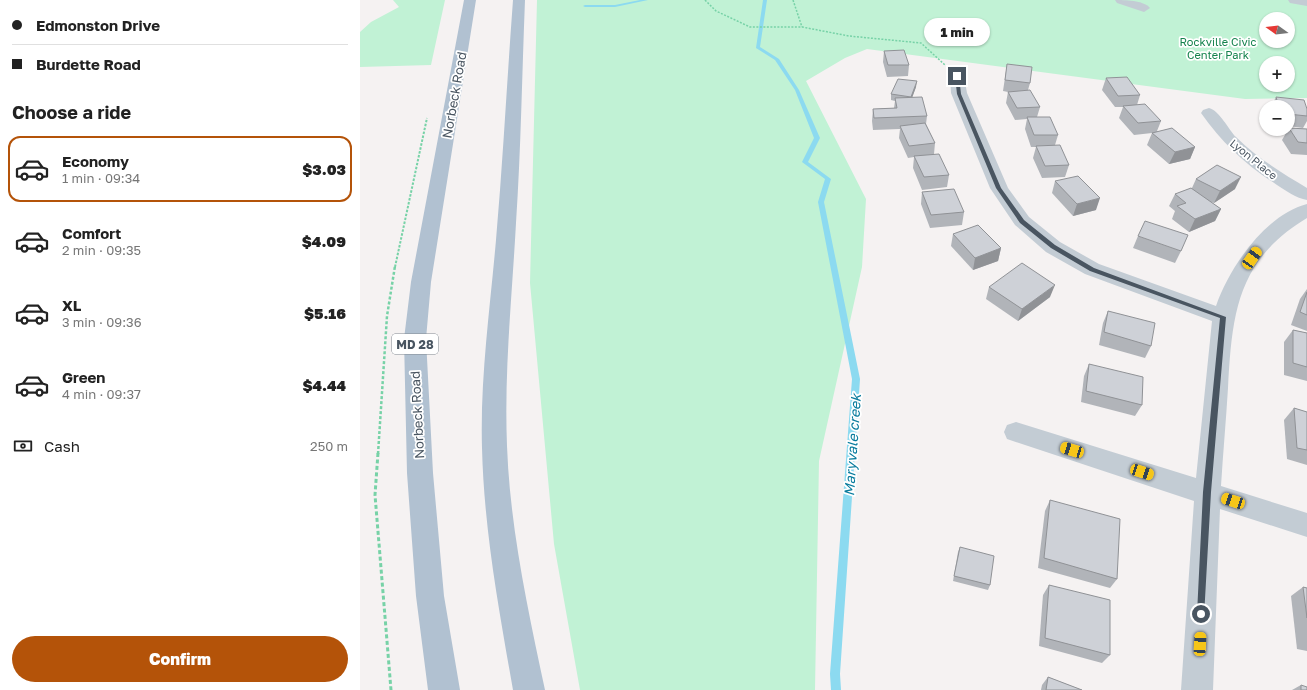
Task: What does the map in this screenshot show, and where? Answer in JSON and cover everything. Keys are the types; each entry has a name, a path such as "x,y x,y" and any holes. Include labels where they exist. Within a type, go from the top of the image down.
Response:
{"main road":[{"name":"Norbeck Road","path":"444,690 429,589 420,473 414,339 421,282 470,0"},
{"path":"520,0 508,213 497,334 495,416 496,479 508,589 529,690"}],"street":[{"path":"1121,0 1144,8"},
{"path":"1294,0 1307,2"},
{"path":"957,76 959,94 999,188 1022,221 1053,247 1092,269 1223,317"},
{"name":"Lyon Place","path":"1209,113 1228,138 1248,156 1278,179 1307,195"},
{"path":"1197,690 1207,492 1223,317 1237,279 1259,248 1294,218 1307,210"},
{"path":"1016,432 1307,525"}],"path":[{"path":"705,0 716,11 752,27 802,27 849,36 921,43 957,76"},
{"path":"793,0 802,27"}],"green space":[{"path":"393,0 445,0 431,65 360,67 360,32 371,22 399,7"},
{"name":"Rockville Civic Center Park","path":"537,0 1307,0 1307,98 1245,99 867,49 845,58 806,81 866,199 862,267 819,461 815,690 580,690 554,544 530,283"}],"building":[{"path":"904,50 909,65 888,65 884,51"},
{"path":"1007,64 1032,67 1030,83 1005,80"},
{"path":"1127,77 1140,95 1118,96 1106,78"},
{"path":"898,79 917,81 911,97 891,94"},
{"path":"1030,90 1040,107 1017,108 1008,92"},
{"path":"922,97 927,116 874,118 873,109 897,108 895,98"},
{"path":"1276,97 1304,100 1307,109 1307,116 1295,115 1295,100 1277,100"},
{"path":"1145,104 1161,121 1138,123 1123,106"},
{"path":"1027,117 1050,117 1058,135 1034,135"},
{"path":"925,123 935,143 909,146 900,126"},
{"path":"1172,128 1195,147 1175,152 1152,133"},
{"path":"1295,128 1307,129 1307,143 1298,142 1294,136"},
{"path":"1060,145 1069,165 1045,166 1036,146"},
{"path":"939,154 949,175 924,177 914,156"},
{"path":"1217,165 1241,177 1220,191 1196,179"},
{"path":"1078,176 1100,198 1077,204 1055,181"},
{"path":"1191,188 1221,209 1195,219 1177,206 1186,203 1175,194"},
{"path":"954,189 964,212 931,215 922,192"},
{"path":"1145,221 1188,235 1181,251 1138,236"},
{"path":"978,225 1001,248 975,258 953,234"},
{"path":"1022,263 1055,285 1022,309 989,287"},
{"path":"1307,292 1307,315 1300,312"},
{"path":"1108,311 1155,323 1151,346 1104,332"},
{"path":"1293,330 1307,333 1307,367 1293,363"},
{"path":"1089,364 1143,377 1142,405 1086,391"},
{"path":"1294,408 1307,412 1307,450 1297,448"},
{"path":"1050,500 1120,519 1117,579 1044,558"},
{"path":"960,547 994,556 990,585 954,576"},
{"path":"1049,585 1110,600 1110,655 1045,638"},
{"path":"1303,587 1307,588 1307,618"},
{"path":"1048,677 1082,690 1046,690"},
{"path":"1301,685 1307,687 1307,690 1301,690"}],"waterway":[{"path":"585,6 615,6 646,0"},
{"name":"Maryvale creek","path":"765,0 758,48 777,59 797,90 817,138 805,162 828,179 821,202 856,379 835,674 836,690"}],"route":[{"path":"957,76 959,94 999,188 1022,221 1053,247 1092,269 1223,317 1207,492 1201,614"}]}
